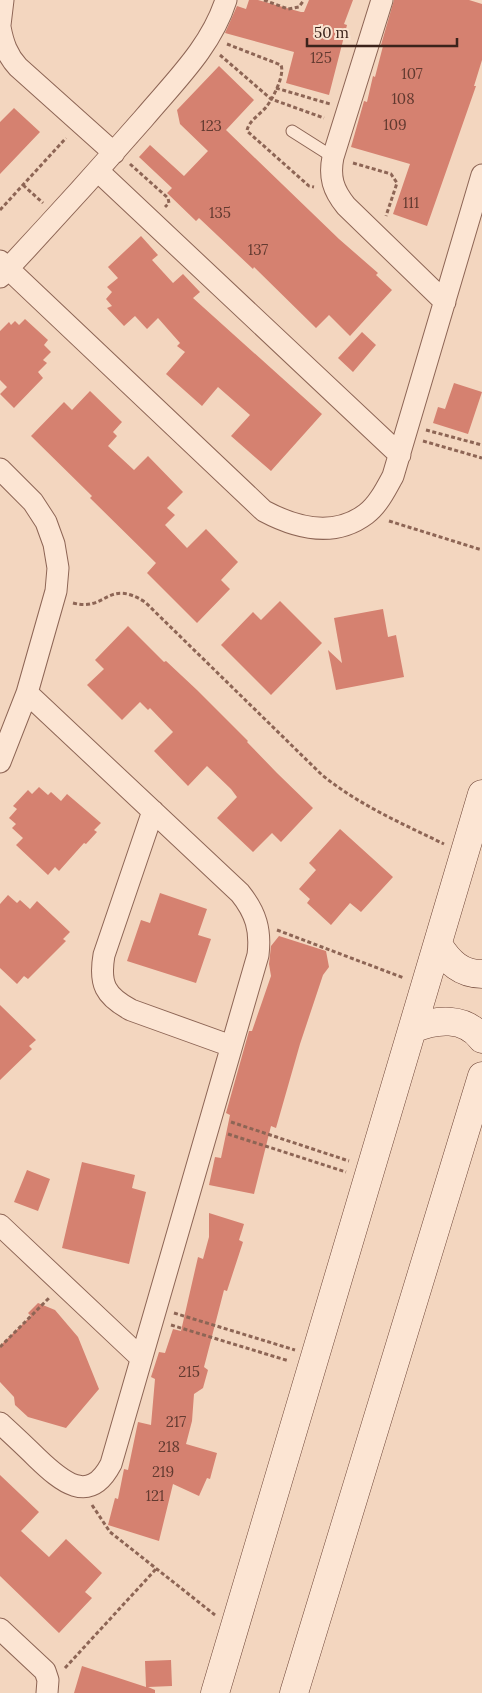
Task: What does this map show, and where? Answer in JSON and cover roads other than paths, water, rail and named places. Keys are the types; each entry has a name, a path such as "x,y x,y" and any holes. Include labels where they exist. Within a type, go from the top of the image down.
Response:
{"street":[{"path":"3,0 0,26 2,42 9,57 80,123 116,150"},
{"path":"226,0 208,40 98,171 3,269 264,511 284,522 306,528 328,529 348,524 367,514 382,496 393,476 405,438 482,175"},
{"path":"382,0 333,157 330,170 332,184 342,201 445,302"},
{"path":"98,171 152,222 405,438"},
{"path":"0,469 33,502 46,522 54,544 56,560 56,591 27,693 0,762"},
{"path":"0,1423 64,1482 75,1486 86,1486 97,1482 106,1475 111,1464 155,1314 258,955 260,939 258,922 251,907 240,893 27,693"},
{"path":"215,1693 482,794"},
{"path":"153,811 104,955 101,972 105,988 116,1002 130,1010 231,1046"},
{"path":"438,946 454,965 464,971 482,974"},
{"path":"413,1029 429,1022 447,1021 464,1025 482,1039"},
{"path":"294,1693 482,1076"},
{"path":"0,1225 142,1358"},
{"path":"0,1629 45,1671 47,1686"}],"lane":[{"path":"292,131 333,157"}]}
